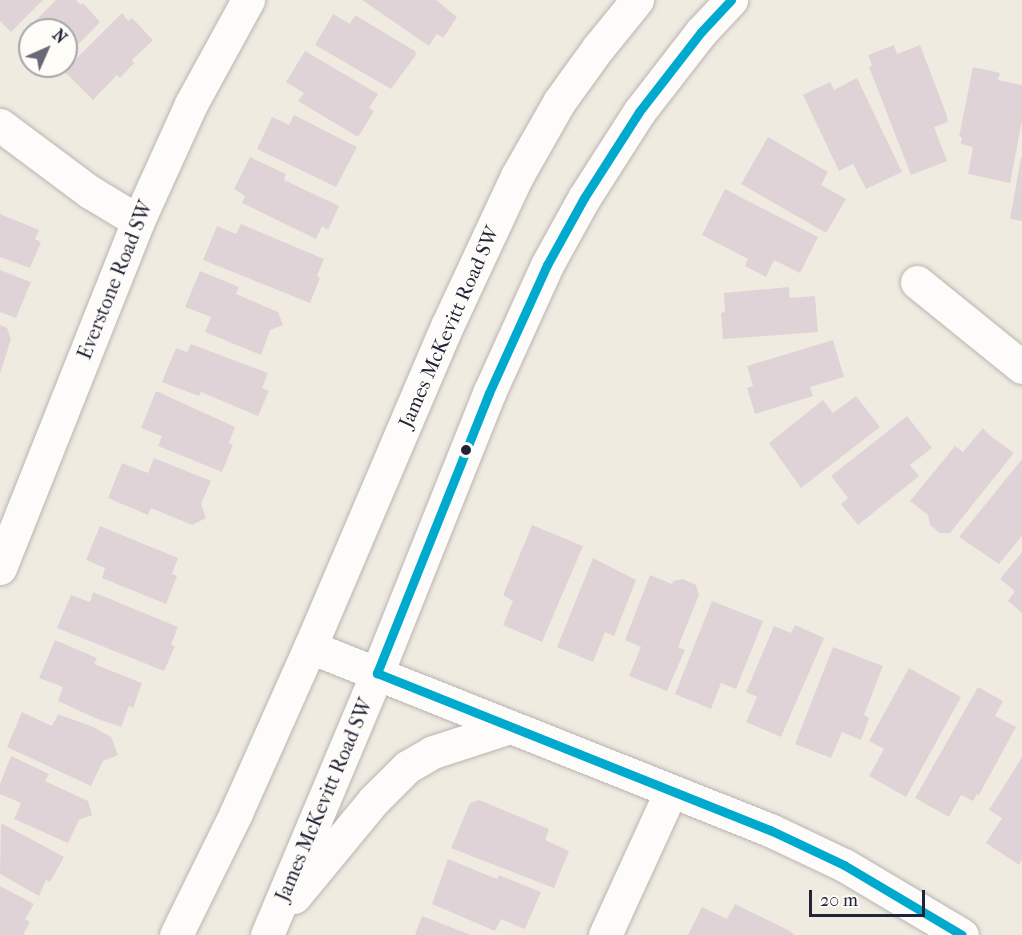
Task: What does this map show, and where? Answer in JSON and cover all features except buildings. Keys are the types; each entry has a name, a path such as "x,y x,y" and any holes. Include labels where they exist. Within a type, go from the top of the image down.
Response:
{"main road":[{"name":"Everstone Road SW","path":"0,568 138,221 191,105 248,0"},
{"name":"James McKevitt Road SW","path":"176,935 236,813 310,647 447,326 517,176 559,102 598,48 637,0"},
{"name":"James McKevitt Road SW","path":"270,928 377,674 489,393 547,265 584,198 639,112 701,32 731,0"},
{"path":"0,125 90,192 138,221"},
{"path":"917,282 1022,367"},
{"path":"310,647 770,830 844,865 962,935"},
{"path":"270,928 373,801 407,767 433,752 510,727"},
{"path":"604,935 670,791"}],"transit line":[{"path":"731,0 701,32 639,112 584,198 547,265 489,393 377,673 770,830 844,865 962,935"}]}
